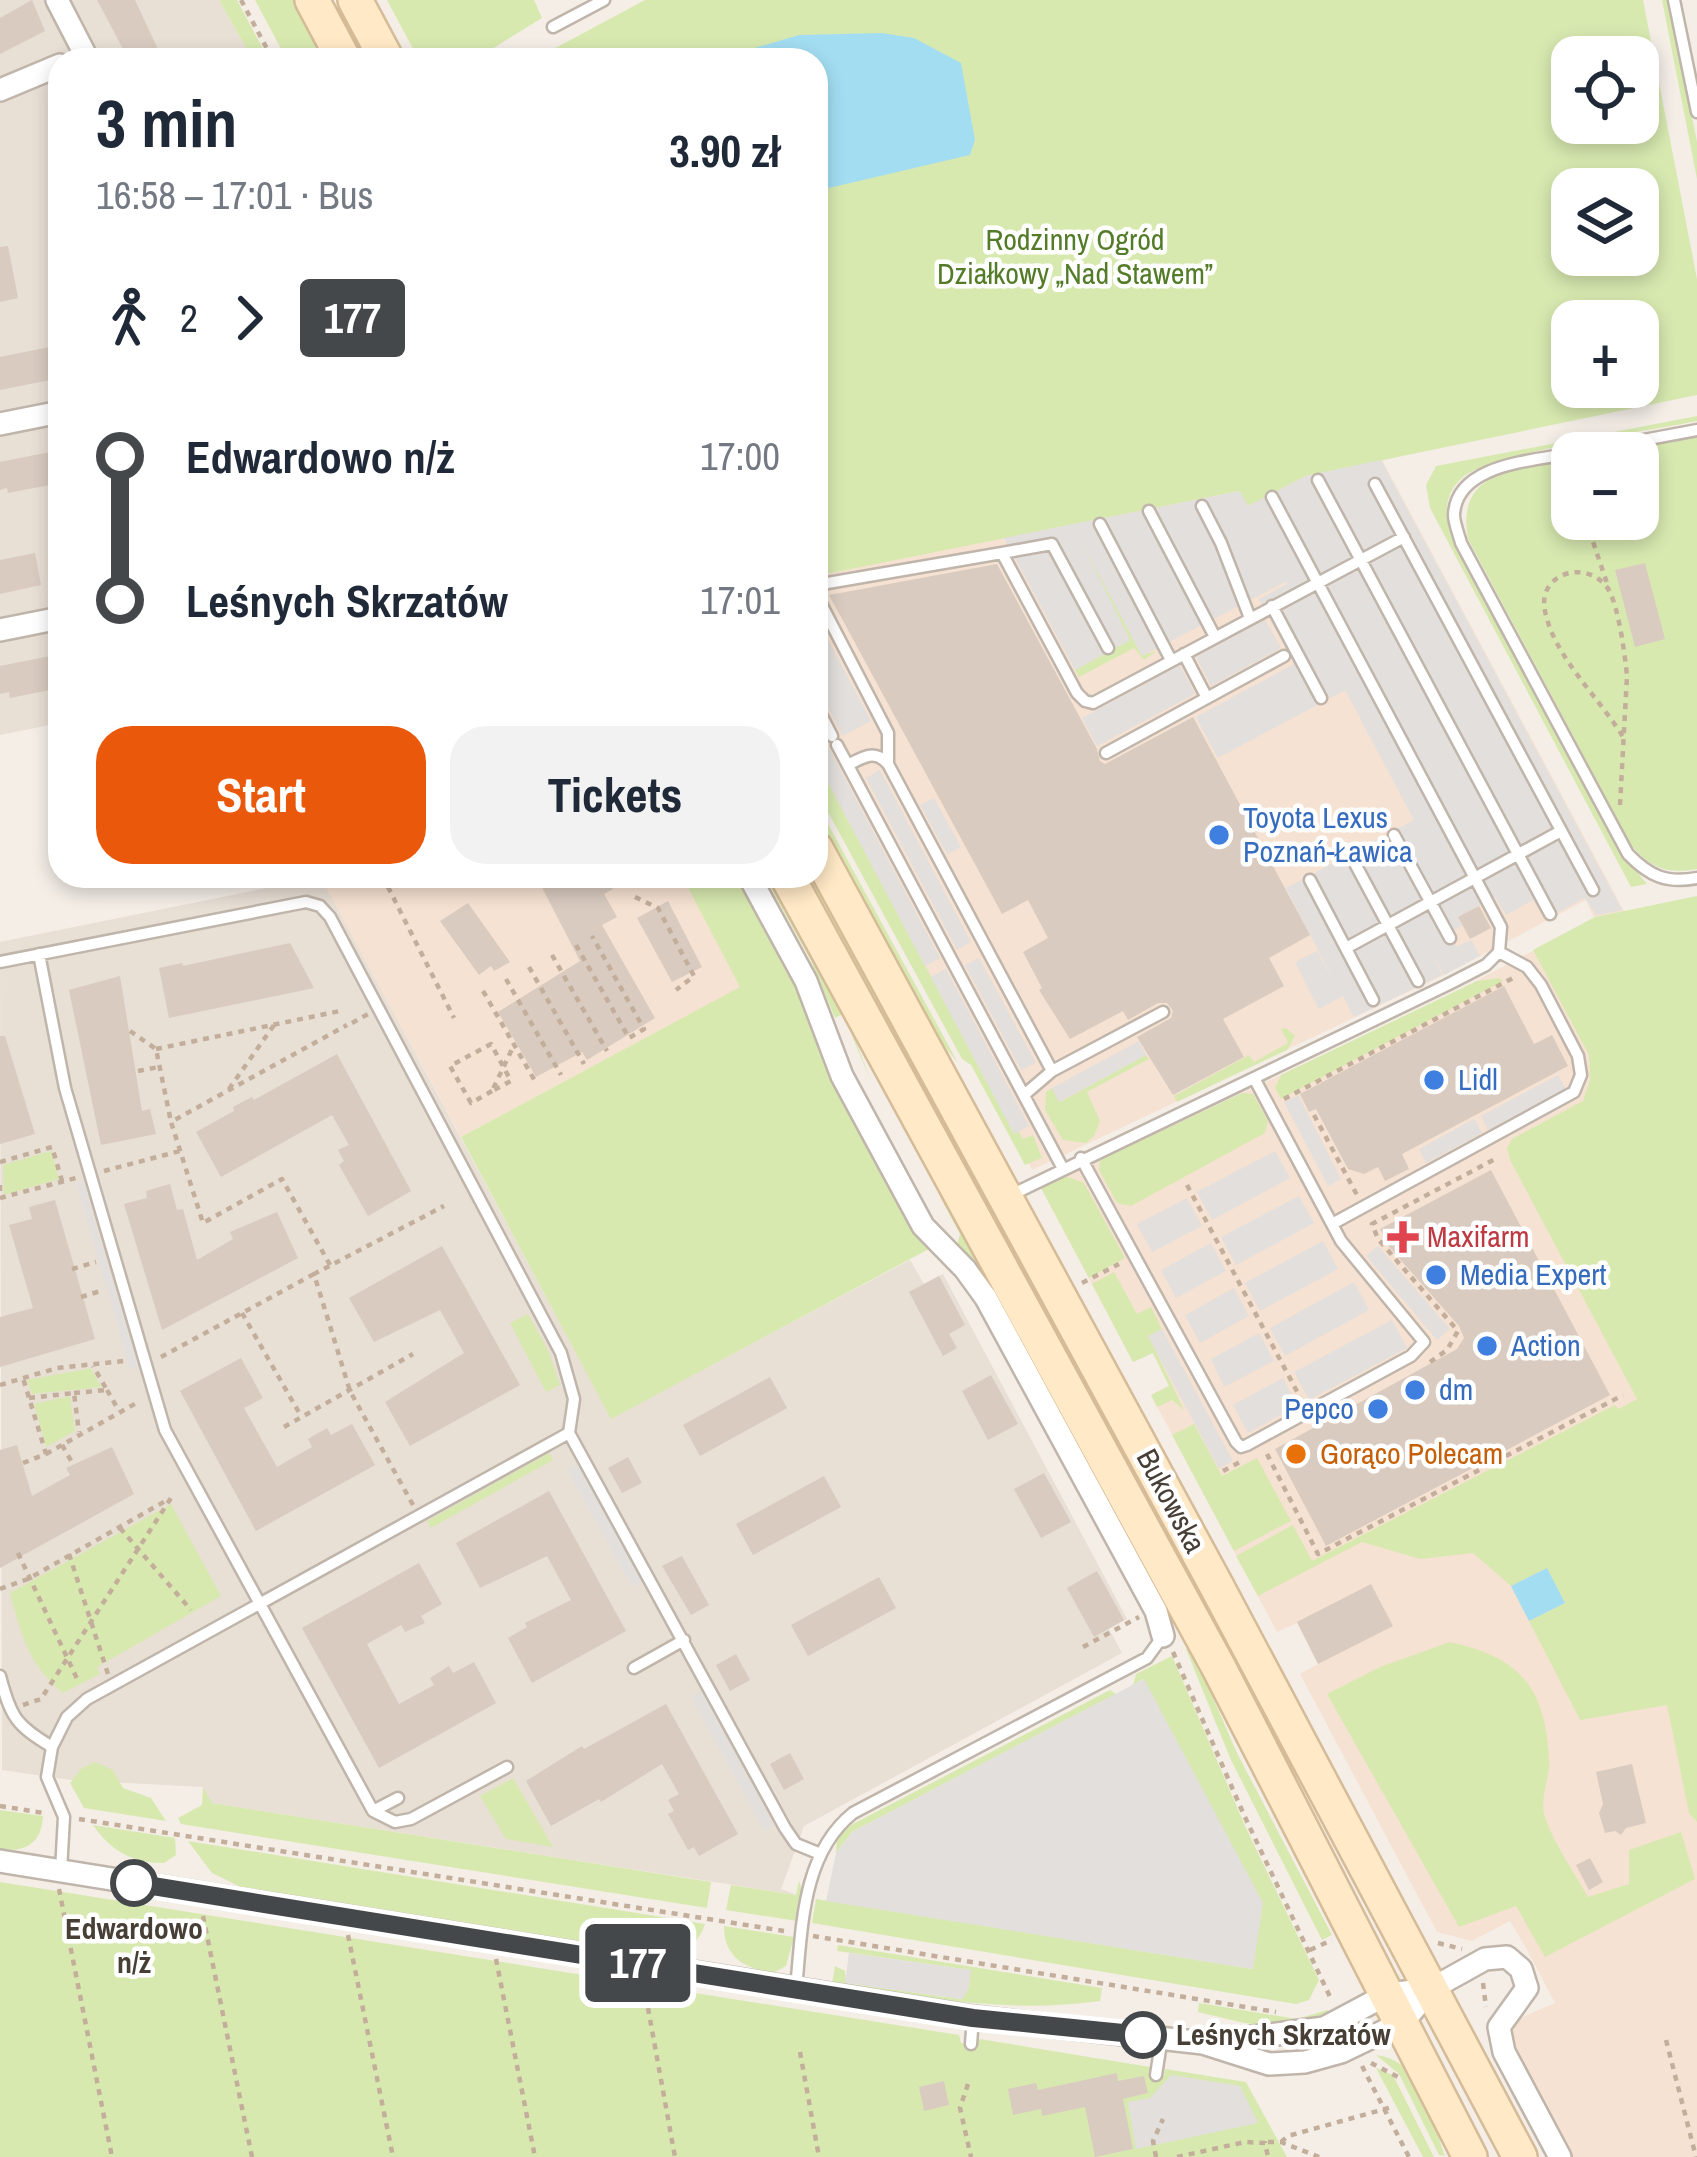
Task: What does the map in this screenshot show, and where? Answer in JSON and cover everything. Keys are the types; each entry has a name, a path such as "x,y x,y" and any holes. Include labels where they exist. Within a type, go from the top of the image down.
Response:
{"main road":[{"path":"312,0 338,48"},
{"path":"356,0 381,48"},
{"name":"Bukowska","path":"828,872 1520,2157"},
{"name":"Bukowska","path":"794,888 1219,1668 1470,2157"}],"street":[{"path":"57,0 78,48"},
{"path":"0,90 48,70"},
{"path":"0,424 48,414"},
{"path":"0,630 48,620"},
{"path":"756,888 806,981 842,1076 923,1226 986,1298 1156,1612 1169,1645"},
{"path":"0,1861 60,1881 973,2018 1203,2043 1269,2064 1298,2063 1341,2052 1395,2008 1498,1956 1507,1957 1521,1969 1528,1988 1498,2027 1504,2052 1559,2157"},
{"path":"1203,2043 1324,2027 1395,2008"}],"lane":[{"path":"554,27 604,0"},
{"path":"1675,0 1697,112"},
{"path":"1659,437 1697,430"},
{"path":"1551,458 1494,470 1471,481 1454,516 1461,543 1628,854 1649,873 1677,882 1697,878"},
{"path":"1318,480 1550,914"},
{"path":"1376,484 1593,890"},
{"path":"1006,1197 1466,975 1494,960 1499,952 1501,927 1272,497"},
{"path":"1202,506 1250,618"},
{"path":"1149,511 1215,637"},
{"path":"1100,524 1171,660"},
{"path":"1002,553 1085,701 1093,703 1404,538"},
{"path":"828,583 1052,544 1108,649"},
{"path":"1273,606 1321,698"},
{"path":"828,618 888,733 888,764"},
{"path":"1184,653 1208,698"},
{"path":"1106,753 1284,656"},
{"path":"828,728 1062,1167"},
{"path":"848,765 873,754 888,764 1052,1071"},
{"path":"1346,947 1562,831"},
{"path":"1394,835 1450,938"},
{"path":"1352,858 1418,980"},
{"path":"1310,880 1373,1000"},
{"path":"0,962 306,902 320,906 561,1353 574,1399 569,1432 785,1828 796,1844 818,1853"},
{"path":"1332,1224 1568,1098 1579,1084 1578,1056 1541,985 1527,968 1499,952"},
{"path":"39,954 65,1088 145,1365 178,1457 374,1811 394,1822 411,1819 507,1767"},
{"path":"1024,1095 1052,1071 1163,1012"},
{"path":"1081,1158 1240,1447 1411,1356 1424,1342 1341,1241 1254,1078"},
{"path":"60,1881 64,1816 47,1777 52,1747 67,1717 86,1699 569,1432"},
{"path":"634,1668 684,1640"},
{"path":"796,1988 818,1853 839,1824 1169,1645"},
{"path":"0,1676 8,1709 21,1728 52,1747"},
{"path":"374,1811 398,1798"},
{"path":"970,2044 973,2018"},
{"path":"1156,2075 1162,2037"}],"path":[{"path":"241,0 267,48"},
{"path":"1593,540 1610,589 1625,658 1617,834"},
{"path":"1610,589 1593,574 1571,571 1558,576 1544,601 1557,642 1623,737"},
{"path":"389,888 454,1018"},
{"path":"634,897 658,908 694,976 676,990"},
{"path":"576,945 629,1038 644,1029 592,937"},
{"path":"552,955 607,1051"},
{"path":"529,967 584,1064"},
{"path":"1269,1107 1513,978"},
{"path":"506,979 561,1075"},
{"path":"483,991 535,1081"},
{"path":"156,1049 340,1011"},
{"path":"229,1090 274,1024"},
{"path":"171,1121 347,1025"},
{"path":"130,1031 156,1049 171,1121 203,1223 282,1179 330,1265"},
{"path":"491,1044 511,1081 471,1103 450,1066 491,1044 500,1040"},
{"path":"493,1091 514,1045"},
{"path":"138,1071 160,1067"},
{"path":"1314,1115 1364,1207"},
{"path":"0,1162 52,1147 62,1181"},
{"path":"90,1175 180,1151"},
{"path":"0,1185 0,1198 72,1179"},
{"path":"1186,1185 1307,1412"},
{"path":"145,1365 444,1206"},
{"path":"1082,1283 1135,1256"},
{"path":"73,1269 96,1262"},
{"path":"314,1274 350,1391 419,1515"},
{"path":"81,1297 104,1290"},
{"path":"242,1313 302,1416"},
{"path":"284,1426 413,1354"},
{"path":"0,1384 57,1368 124,1361"},
{"path":"92,1364 119,1412"},
{"path":"23,1378 46,1454"},
{"path":"29,1398 106,1390"},
{"path":"74,1393 80,1435"},
{"path":"22,1463 154,1393"},
{"path":"1264,1449 1318,1554 1623,1396"},
{"path":"62,1445 73,1464"},
{"path":"0,1589 28,1579 171,1498 41,1699 8,1709"},
{"path":"119,1527 191,1610"},
{"path":"18,1553 86,1699"},
{"path":"69,1554 100,1660 113,1684"},
{"path":"1083,1647 1138,1617"},
{"path":"1169,1645 1332,2002 1320,2007"},
{"path":"0,1806 41,1813"},
{"path":"91,1821 795,1933"},
{"path":"60,1881 112,2157"},
{"path":"203,1915 252,2157"},
{"path":"1432,1934 1437,1942 1469,1955"},
{"path":"810,1935 1295,2015"},
{"path":"349,1938 393,2157"},
{"path":"1310,1950 1336,1938"},
{"path":"496,1961 536,2157"},
{"path":"1480,1975 1487,2009"},
{"path":"647,2008 676,2157"},
{"path":"1666,2040 1696,2157"},
{"path":"800,2052 819,2157"},
{"path":"1358,2057 1389,2108 1409,2157"},
{"path":"1372,2063 1398,2077"},
{"path":"968,2084 959,2108 971,2157"},
{"path":"1281,2142 1288,2136 1389,2108"},
{"path":"1156,2157 1153,2141 1163,2119"},
{"path":"1177,2157 1245,2142 1281,2142 1319,2157"},
{"path":"1265,2143 1268,2157"}],"shaded area":[{"path":"0,0 219,0 246,48 48,48 48,725 0,735"},
{"path":"1381,458 1624,911 1596,917 1697,1466 1697,2157 1569,2157 1512,2050 1514,2025 1520,2018 1555,2003 1527,1950 1510,1921 1472,1941 1437,1932 1300,1674 1318,1664 1297,1623 1277,1632 1151,1395 1169,1386 1153,1353 1133,1362 1041,1188 1450,995 1594,918 1586,900 1442,976 1032,1170 828,787 828,568"},
{"path":"1381,460 1622,910 1596,915 1585,898 1545,919 1533,900 1506,915 1495,897 1458,917 1462,926 1453,931 1456,947 1471,940 1480,956 1444,975 1431,952 1442,975 1354,1017 1343,996 1319,1009 1295,962 1317,951 1340,993 1286,888 1414,820 1345,690 1218,758 1196,717 1294,664 1259,599 1287,581 1142,656 1081,541 1130,640 1075,670 1004,538 1240,491 1248,506 1306,476"},
{"path":"1265,620 1281,648 1211,686 1196,657"},
{"path":"828,640 871,721 843,736 828,708"},
{"path":"1180,665 1195,694 1097,746 1082,718"},
{"path":"828,749 940,958 925,966 828,783"},
{"path":"880,770 971,942 957,950 866,778"},
{"path":"934,798 961,847 947,854 920,805"},
{"path":"267,888 327,888 611,1418 910,1260 924,1284 943,1274 1127,1619 1109,1629 1122,1653 804,1826 781,1889 797,1895 211,1803 203,1787 71,1780 2,1770 0,942"},
{"path":"326,888 688,888 741,987 461,1137"},
{"path":"979,958 1036,1063 1021,1070 965,965"},
{"path":"946,969 1029,1126 1014,1134 931,977"},
{"path":"1139,1041 1146,1055 1059,1102 1052,1088"},
{"path":"1558,1075 1566,1089 1488,1130 1481,1116"},
{"path":"1298,1095 1341,1179 1328,1186 1284,1102"},
{"path":"1474,1119 1482,1133 1426,1163 1419,1149"},
{"path":"1275,1151 1290,1178 1212,1220 1197,1192"},
{"path":"83,1181 138,1367 130,1369 76,1183"},
{"path":"1299,1196 1314,1223 1236,1265 1221,1237"},
{"path":"1187,1198 1202,1226 1152,1252 1137,1224"},
{"path":"1323,1241 1338,1269 1260,1311 1245,1283"},
{"path":"1211,1243 1226,1271 1176,1298 1161,1270"},
{"path":"1378,1246 1450,1329 1437,1340 1366,1256"},
{"path":"1354,1282 1369,1310 1285,1356 1270,1328"},
{"path":"1234,1288 1249,1316 1200,1343 1185,1315"},
{"path":"1392,1320 1407,1348 1309,1400 1294,1372"},
{"path":"1162,1329 1233,1461 1219,1469 1148,1336"},
{"path":"1259,1333 1274,1361 1224,1387 1211,1359"},
{"path":"1283,1378 1297,1406 1248,1433 1233,1405"},
{"path":"577,1464 642,1582 632,1587 567,1470"},
{"path":"1144,1679 1263,1903 1253,1969 826,1901 836,1853 852,1832"},
{"path":"701,1691 774,1825 764,1831 691,1697"},
{"path":"849,1953 971,1970 969,1988 962,1999 845,1983"},
{"path":"1171,2075 1240,2086 1258,2123 1136,2149 1128,2102 1150,2098"}],"green space":[{"path":"219,0 237,0 263,48 246,48"},
{"path":"255,0 297,0 323,48 281,48"},
{"path":"387,0 534,0 542,18 493,48 413,48"},
{"name":"Rodzinny Ogród Działkowy „Nad Stawem”","path":"645,0 1643,0 1650,36 1551,36 1551,144 1659,144 1659,83 1697,279 1697,395 1659,403 1659,300 1551,300 1551,408 1634,408 1306,476 1248,506 1239,491 828,574 828,48 555,48"},
{"path":"1662,0 1669,0 1697,142 1697,179"},
{"path":"1697,416 1697,421 1613,432"},
{"path":"1697,436 1697,869 1677,871 1651,863 1630,843 1468,539 1467,516 1471,498 1481,485 1512,471 1551,464 1551,540 1659,540 1659,443"},
{"path":"1551,444 1551,449 1478,468 1462,478 1450,493 1447,520 1455,547 1618,849 1647,884 1631,887 1430,508 1426,485 1436,466"},
{"path":"1081,541 1142,655 1157,651 1144,660 1134,648 1079,677 1075,670 1130,640"},
{"path":"828,783 1014,1133 1019,1132 1023,1139 1033,1135 1042,1158 1025,1165 971,1065 962,1059 828,812"},
{"path":"828,824 958,1063 931,1030 828,842"},
{"path":"688,888 746,888 791,970 915,1231 929,1249 611,1419 461,1137 740,987"},
{"path":"771,888 779,888 843,1007 872,1084 843,1014 835,1018 811,961"},
{"path":"810,888 822,888 971,1163 962,1168"},
{"path":"1697,896 1697,1822 1689,1813 1667,1705 1580,1720 1529,1621 1565,1603 1547,1568 1511,1586 1473,1553 1420,1559 1362,1542 1258,1596 1236,1556 1293,1525 1312,1561 1615,1405 1618,1409 1637,1399 1507,1148 1512,1139 1583,1101 1590,1080 1589,1055 1533,950 1595,917"},
{"path":"1477,981 1503,981 1281,1099 1275,1088 1281,1075"},
{"path":"1281,1029 1295,1036 1287,1050 1177,1102 1174,1096 1249,1055 1254,1062 1288,1043"},
{"path":"1146,1055 1149,1059 1087,1092 1100,1121 1094,1136 1086,1143 1063,1140 1045,1110 1046,1092 1052,1088 1060,1102"},
{"path":"1242,1093 1253,1094 1268,1121 1265,1133 1131,1206 1117,1203 1099,1170 1100,1160"},
{"path":"51,1151 59,1179 4,1195 3,1165"},
{"path":"977,1175 1269,1712 1266,1714 968,1180"},
{"path":"1065,1176 1084,1183 1125,1258 1089,1278 1041,1188"},
{"path":"943,1193 1193,1652 1237,1753 1332,1935 1322,1940 1230,1758 1188,1647 980,1263 973,1266 956,1249 960,1234 939,1195"},
{"path":"1114,1272 1137,1314 1151,1307 1162,1329 1149,1337 1184,1410 1172,1400 1157,1407 1151,1395 1169,1386 1153,1353 1133,1362 1092,1284"},
{"path":"528,1314 560,1385 546,1392 510,1323"},
{"path":"91,1368 101,1387 32,1394 27,1380"},
{"path":"70,1396 75,1431 46,1447 34,1404"},
{"path":"1194,1424 1222,1476 1257,1458 1291,1521 1234,1551 1172,1435"},
{"path":"549,1453 553,1460 431,1528 427,1521"},
{"path":"171,1504 221,1596 97,1667 100,1674 63,1693 34,1660 10,1593"},
{"path":"1450,1642 1494,1656 1524,1678 1534,1693 1549,1758 1544,1814 1588,1897 1629,1884 1629,1850 1681,1832 1695,1879 1545,1957 1516,1906 1459,1927 1327,1694 1380,1667"},
{"path":"1172,1656 1246,1828 1319,1980 1309,2000 1296,2004 812,1923 816,1899 1253,1969 1143,1679 1133,1685 1136,1674"},
{"path":"1110,1690 1116,1694 852,1832 836,1853 837,1838 851,1825"},
{"path":"95,1762 113,1770 123,1788 151,1798 166,1821 84,1808 70,1783 82,1768"},
{"path":"513,1778 553,1847 506,1839 480,1796"},
{"path":"203,1787 212,1803 711,1882 707,1908 181,1824 178,1818 202,1805"},
{"path":"0,1810 43,1816 36,1839 17,1849 0,1849"},
{"path":"93,1825 175,1838 176,1855 164,1863 132,1858 107,1842"},
{"path":"188,1841 705,1924 688,1948 658,1956 251,1892 212,1873"},
{"path":"799,1881 797,1921 726,1910 731,1885 796,1895"},
{"path":"0,1882 959,2035 961,2043 976,2045 980,2039 1150,2067 1149,2074 1164,2076 1165,2069 1246,2082 1287,2157 0,2157"},
{"path":"724,1926 794,1937 786,1966 773,1973 738,1960 728,1946"},
{"path":"838,1945 1102,1988 1100,2001 999,2005 832,1984 835,1966 845,1971 846,1983 961,1999 969,1988 970,1970 837,1951"},
{"path":"1199,2003 1297,2019 1327,2010 1332,2013 1300,2025 1266,2026 1198,2012"},
{"path":"1376,2055 1392,2059 1415,2079 1445,2156 1439,2155 1399,2074"},
{"path":"1376,2068 1393,2075 1434,2157 1423,2157"}],"water":[{"path":"882,33 914,38 961,63 975,140 970,155 828,188 828,48 755,48 799,35"},
{"path":"1547,1568 1565,1603 1529,1621 1511,1586"}],"building":[{"path":"32,0 45,31 0,54 0,18"},
{"path":"97,0 135,0 157,48 123,48"},
{"path":"8,246 18,298 0,302 0,247"},
{"path":"48,347 48,380 0,390 0,357"},
{"path":"48,452 48,485 8,493 7,488 0,490 0,462"},
{"path":"35,553 41,585 0,594 0,560"},
{"path":"1645,563 1665,639 1635,647 1615,570"},
{"path":"997,564 1100,761 1105,764 1193,717 1310,935 1269,958 1284,986 1223,1019 1244,1057 1173,1095 1137,1037 1171,1018 1173,1011 1167,1003 1128,1020 1123,1011 1070,1039 1039,990 1023,952 1048,938 1028,900 1002,914 829,595"},
{"path":"48,656 48,690 10,698 9,692 0,694 0,666"},
{"path":"542,888 612,888 604,894 617,917 602,925 655,1018 587,1060 582,1052 536,1077 498,1012 580,961"},
{"path":"668,901 702,967 672,982 637,918"},
{"path":"468,903 510,962 494,971 491,966 479,975 440,921"},
{"path":"1479,906 1491,928 1470,939 1458,917"},
{"path":"290,943 314,988 169,1018 159,968"},
{"path":"120,976 142,1111 150,1109 156,1134 101,1145 69,990"},
{"name":"Lidl","path":"1504,986 1534,1044 1552,1035 1568,1066 1402,1154 1409,1169 1385,1181 1378,1167 1364,1174 1348,1169 1316,1109 1309,1112 1300,1094"},
{"path":"0,1036 5,1036 35,1134 0,1144"},
{"path":"337,1054 411,1191 368,1216 339,1165 344,1161 338,1150 349,1145 332,1115 221,1177 196,1132 234,1111 233,1107"},
{"path":"1491,1170 1610,1395 1326,1546 1275,1449 1457,1349 1464,1338 1459,1326 1390,1248 1380,1229"},
{"path":"170,1184 177,1210 183,1209 197,1260 233,1239 230,1232 277,1212 298,1258 162,1330 124,1204 147,1198 146,1191"},
{"path":"55,1200 95,1339 0,1367 0,1317 33,1308 9,1225 32,1219 29,1207"},
{"path":"442,1246 520,1385 410,1446 385,1402 464,1353 440,1310 374,1342 349,1298"},
{"path":"939,1276 965,1325 949,1334 957,1348 943,1356 909,1292"},
{"path":"241,1358 263,1398 244,1408 277,1467 312,1447 308,1439 327,1428 331,1435 352,1424 375,1465 256,1531 180,1391"},
{"path":"991,1375 1018,1424 988,1440 962,1391"},
{"path":"770,1377 787,1408 700,1456 683,1425"},
{"path":"17,1445 32,1496 70,1475 66,1468 112,1447 134,1494 0,1568 0,1450"},
{"path":"628,1457 642,1483 622,1493 608,1468"},
{"path":"1044,1473 1071,1522 1041,1538 1014,1489"},
{"path":"824,1476 841,1507 753,1555 736,1524"},
{"path":"549,1491 626,1631 532,1683 508,1638 527,1627 525,1623 571,1600 547,1556 480,1588 456,1543"},
{"path":"682,1556 709,1605 691,1615 662,1566"},
{"path":"419,1563 442,1604 421,1616 425,1623 405,1632 401,1625 367,1644 399,1704 434,1685 430,1678 449,1666 453,1673 474,1662 496,1703 379,1768 302,1628"},
{"path":"1097,1571 1124,1620 1094,1637 1067,1588"},
{"path":"879,1577 896,1608 808,1656 791,1625"},
{"path":"1371,1584 1393,1626 1318,1664 1297,1622"},
{"path":"736,1654 750,1680 730,1691 716,1665"},
{"path":"666,1704 738,1834 699,1856 694,1847 688,1850 668,1814 674,1811 668,1800 679,1794 662,1764 551,1826 526,1781 582,1746"},
{"path":"790,1753 804,1779 784,1790 770,1764"},
{"path":"1632,1764 1646,1823 1626,1828 1621,1835 1605,1833 1596,1772"},
{"path":"1590,1858 1603,1882 1589,1890 1576,1865"},
{"path":"1117,2073 1118,2081 1144,2076 1148,2093 1123,2099 1133,2149 1095,2157 1085,2107 1042,2116 1041,2109 1013,2115 1008,2089 1036,2083 1038,2090"},
{"path":"944,2081 949,2105 924,2111 919,2087"}],"bus line":[{"name":"177","path":"134,1883 973,2018 1143,2035"}],"place":[{"name":"Toyota Lexus Poznań-Ławica","path":"1219,835"},
{"name":"Lidl","path":"1434,1080"},
{"name":"Maxifarm","path":"1403,1237"},
{"name":"Media Expert","path":"1436,1275"},
{"name":"Action","path":"1487,1346"},
{"name":"dm","path":"1415,1390"},
{"name":"Pepco","path":"1378,1409"},
{"name":"Gorąco Polecam","path":"1296,1454"},
{"name":"Edwardowo n/ż","path":"134,1883"},
{"name":"Leśnych Skrzatów","path":"1143,2035"}]}
